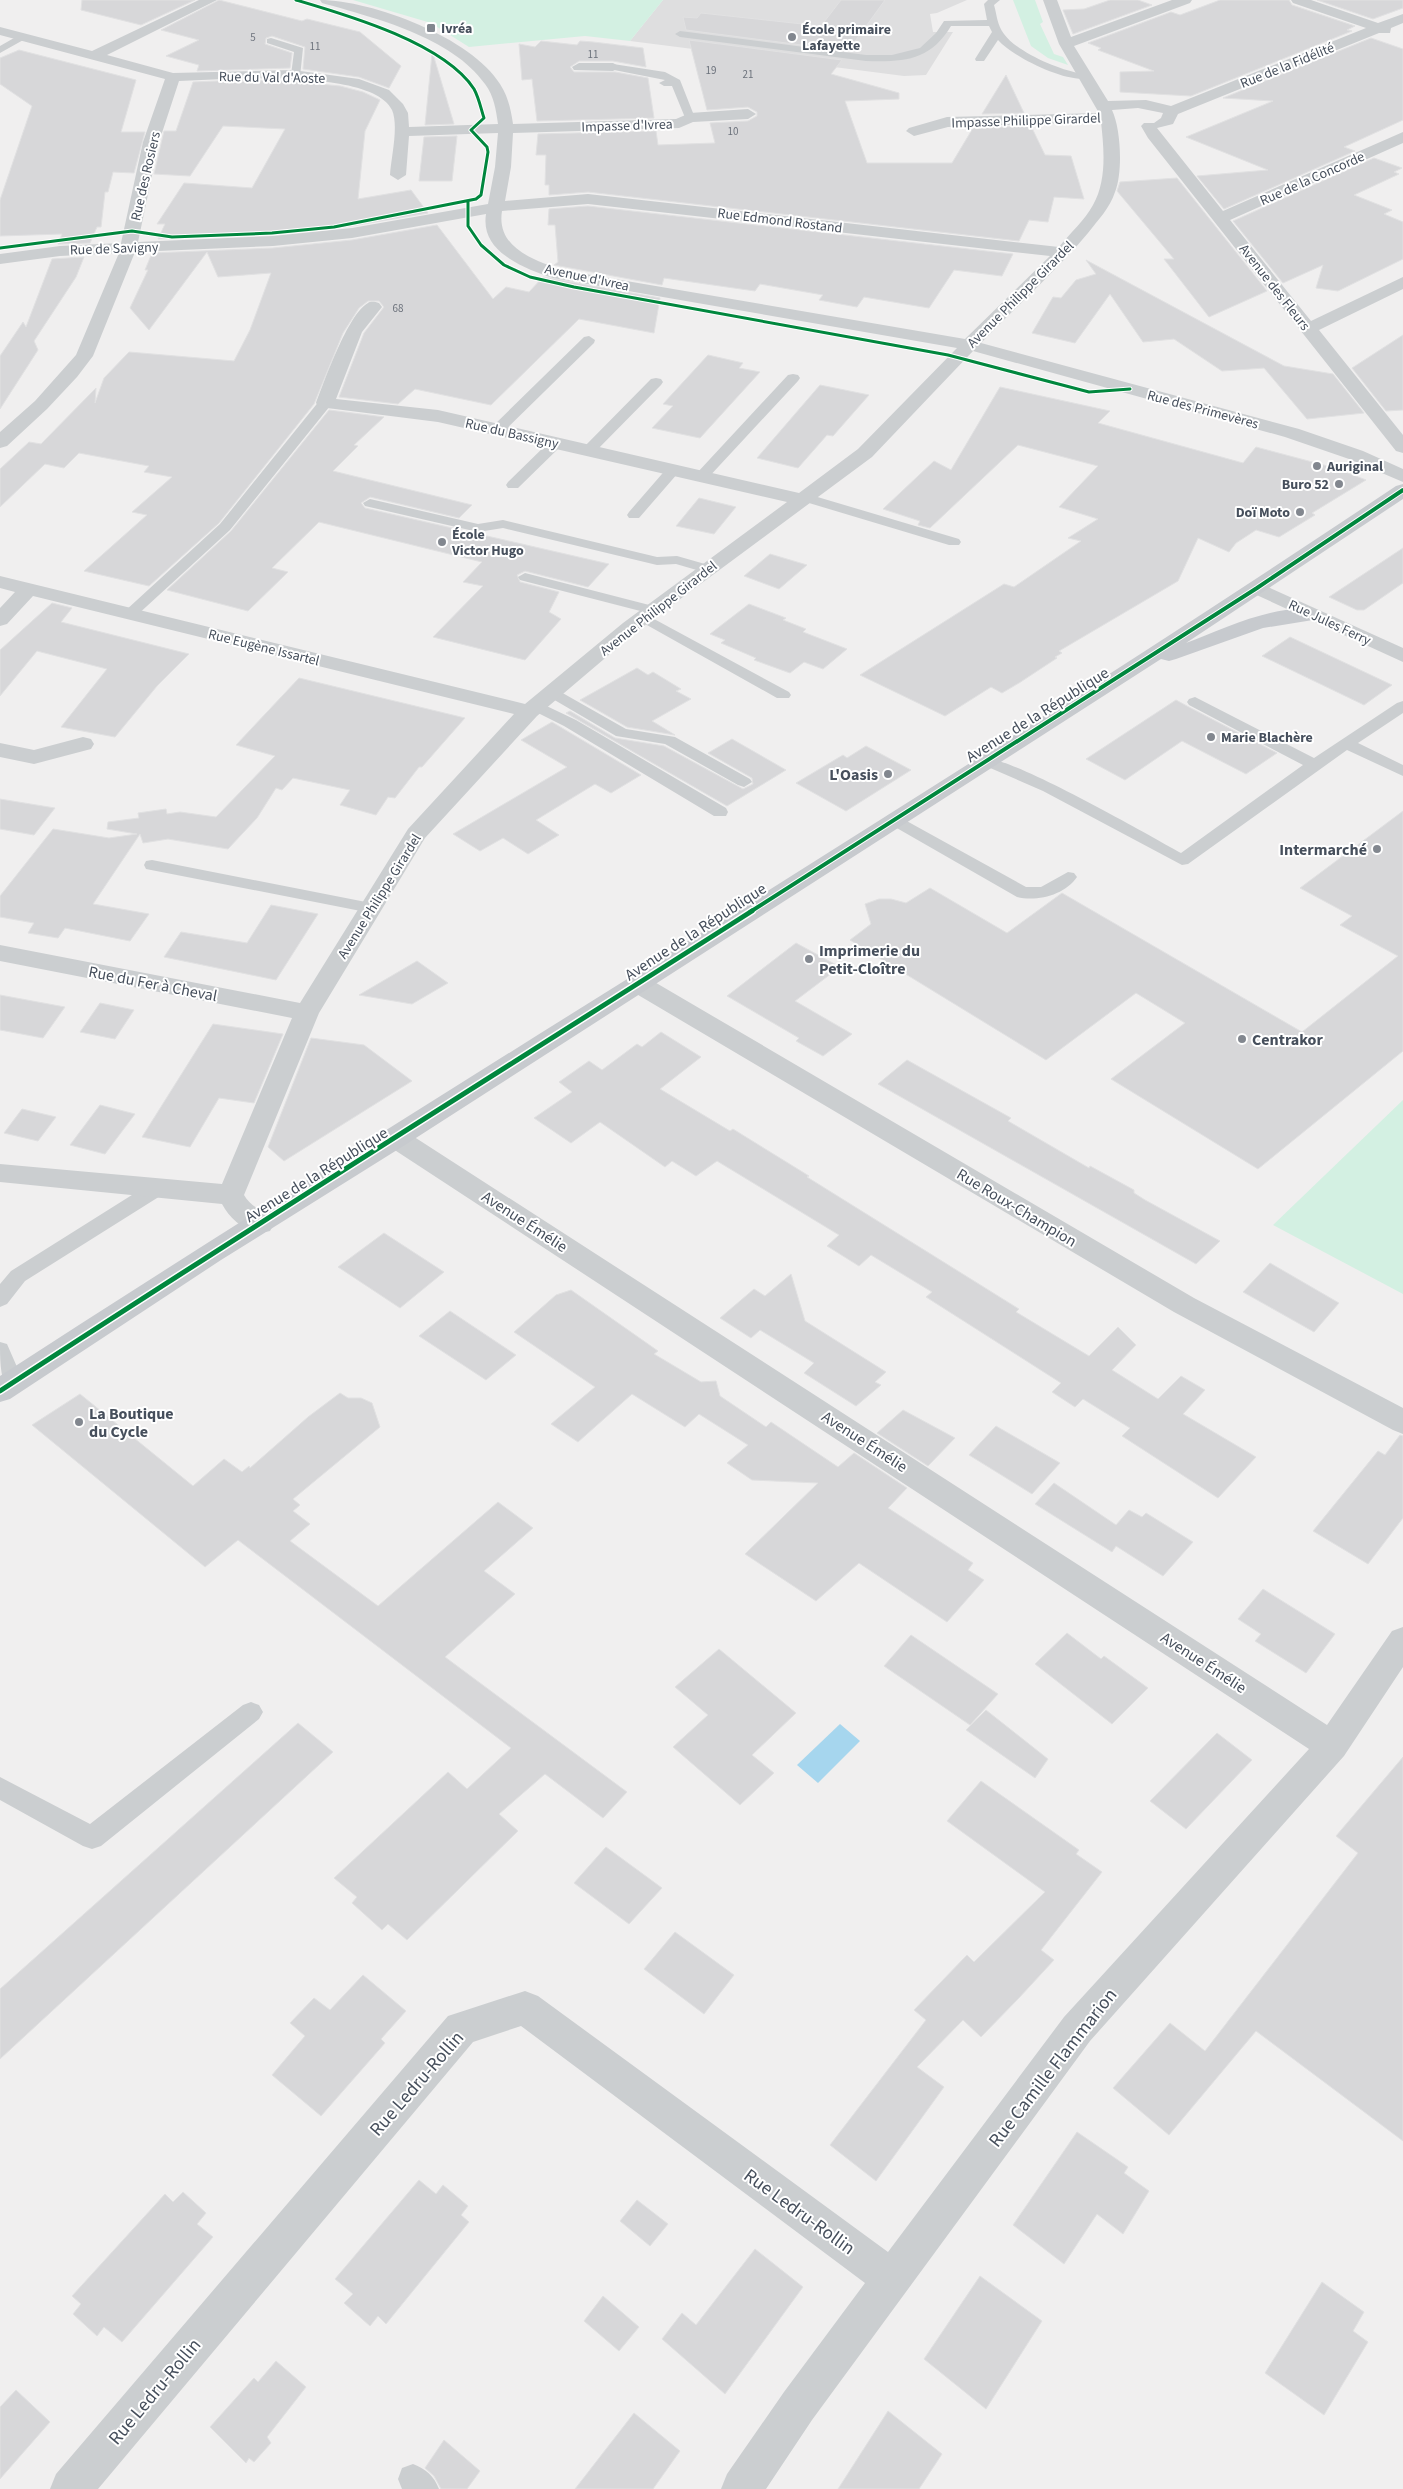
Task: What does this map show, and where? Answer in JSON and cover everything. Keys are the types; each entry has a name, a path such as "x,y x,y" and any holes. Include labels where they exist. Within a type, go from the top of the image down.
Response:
{"main road":[{"name":"Avenue de la République","path":"6,1387 211,1253 396,1138 1139,664 1403,490"},
{"path":"1139,664 1198,647 1260,621 1288,615 1312,615"}],"street":[{"path":"95,56 210,0"},
{"name":"Avenue d'Ivrea","path":"327,0 384,17 431,36 466,55 493,83 504,110 506,129 506,146 493,224 500,241 508,251 532,265 560,274 970,345"},
{"name":"Avenue Philippe Girardel","path":"231,1195 307,1013 416,834 502,738 539,703 647,614 865,453 1063,252 1100,208 1108,191 1111,171 1107,116 1086,76 1066,44 1050,0"},
{"path":"1066,44 1185,0"},
{"path":"1298,0 1403,36"},
{"name":"Rue de la Fidélité","path":"1139,126 1168,121 1171,111 1403,18"},
{"path":"0,31 173,77"},
{"path":"579,67 613,67"},
{"name":"Rue du Val d'Aoste","path":"173,77 296,75 340,79 378,90 397,106 401,118 398,168"},
{"name":"Rue des Rosiers","path":"0,442 41,405 71,374 84,356 129,248 151,142 173,77"},
{"path":"1107,116 1140,102 1157,105 1171,111"},
{"name":"Impasse d'Ivrea","path":"401,132 680,123 690,118 748,114"},
{"path":"1107,116 1139,126"},
{"name":"Impasse Philippe Girardel","path":"914,131 947,122 1107,116"},
{"name":"Avenue des Fleurs","path":"1139,126 1153,135 1403,447"},
{"name":"Rue de la Concorde","path":"1221,218 1403,137"},
{"name":"Rue Edmond Rostand","path":"496,207 596,199 1063,252"},
{"name":"Rue de Savigny","path":"0,258 60,251 273,241 352,233 496,207"},
{"path":"1308,329 1403,282"},
{"path":"326,402 354,331 373,307"},
{"name":"Rue des Primevères","path":"970,345 1292,433 1356,455 1403,476"},
{"name":"Rue du Bassigny","path":"326,402 438,416 803,498"},
{"name":"Rue Eugène Issartel","path":"0,582 130,614 257,640 362,667 539,703"},
{"name":"Rue Jules Ferry","path":"1257,588 1403,656"},
{"path":"0,620 29,590"},
{"path":"0,750 34,757 83,744"},
{"name":"Rue du Fer à Cheval","path":"0,952 307,1013"},
{"name":"Rue Roux-Champion","path":"637,983 1184,1305 1403,1422"},
{"name":"Avenue Émélie","path":"396,1138 1332,1746"},
{"path":"0,1173 231,1195 238,1208 260,1224"},
{"name":"Rue Camille Flammarion","path":"742,2489 798,2406 891,2278 1077,2028 1332,1746 1403,1641"},
{"name":"Rue Ledru-Rollin","path":"71,2489 461,2028 525,2008 891,2278"}],"lane":[{"path":"995,0 990,4 995,28 1011,48 1035,60 1077,76 1086,76"},
{"path":"680,34 866,58 888,58 908,56 929,49 948,23 995,28"},
{"path":"980,59 995,28"},
{"path":"0,50 21,37"},
{"path":"271,41 299,50 296,75"},
{"path":"613,67 665,75 676,82 690,118"},
{"path":"655,83 676,82"},
{"path":"497,430 589,340"},
{"path":"702,476 793,378"},
{"path":"588,451 656,382"},
{"path":"130,614 225,527 326,402"},
{"path":"513,485 556,443"},
{"path":"634,515 673,470"},
{"path":"803,498 954,542"},
{"path":"370,503 478,528 503,524 657,560 677,560 707,569"},
{"path":"525,578 647,614 783,695"},
{"path":"1195,702 1314,764"},
{"path":"539,703 622,733 674,739 744,782"},
{"path":"539,703 720,812"},
{"path":"987,760 1049,788 1182,860 1314,764 1403,706"},
{"path":"1346,743 1403,771"},
{"path":"894,819 1023,893 1045,892 1068,877"},
{"path":"152,865 371,908"},
{"path":"0,1299 18,1276 158,1188"},
{"path":"0,1350 6,1387"},
{"path":"0,1788 92,1838 251,1712"}],"shaded area":[{"name":"École primaire Lafayette","path":"663,0 967,0 937,13 930,14 933,32 953,32 926,75 904,76 630,41"}],"green space":[{"path":"353,0 663,0 630,41 585,36 469,47 431,23"},
{"path":"1013,0 1035,0 1043,22 1040,24 1054,54 1063,57 1068,65 1048,58 1031,46"},
{"path":"1403,1100 1403,1294 1273,1225"}],"water":[{"path":"840,1724 860,1741 818,1783 797,1765"}],"building":[{"path":"82,0 195,0 141,25 81,10"},
{"path":"219,0 302,21 307,19 360,32 401,66 389,88 359,77 303,69 305,47 272,36 266,38 265,44 292,53 290,68 197,71 199,65 166,56 199,40 161,30"},
{"path":"841,0 885,0 848,51 686,30 683,17 697,18 701,13 821,26"},
{"path":"1110,0 1138,0 1152,5 1073,34 1063,10 1084,9"},
{"path":"1220,0 1289,0 1292,5 1355,26 1347,30 1352,31 1191,96 1120,92 1120,72 1154,71 1098,50 1101,48 1088,43 1171,12 1180,15"},
{"path":"1317,0 1403,0 1403,8 1373,19"},
{"path":"1371,38 1403,49 1403,120 1344,147 1355,151 1224,209 1197,176 1268,170 1186,137 1273,101 1223,98"},
{"path":"689,40 842,60 831,74 899,93 899,99 845,101 867,163 952,163 973,128 1031,126 1045,155 1071,156 1084,199 1054,197 1048,222 1029,220 1019,241 588,192 549,195 549,185 545,185 546,155 536,155 538,134 656,131 658,145 715,143 710,123 748,121 757,116 757,112 748,107 707,110"},
{"path":"541,41 577,45 580,41 643,48 646,67 613,61 579,61 570,67 574,72 615,72 648,78 654,118 537,121 532,79 522,80 519,44 535,47"},
{"path":"19,50 136,80 121,132 145,132 134,173 113,172 108,192 105,192 101,227 97,227 90,243 58,244 62,234 0,236 0,200 32,106 0,84 0,58"},
{"path":"433,54 454,124 425,125"},
{"path":"1006,75 1024,113 982,114"},
{"path":"288,81 340,86 363,92 380,100 365,131 358,199 411,190 428,213 352,226 273,234 158,239 165,224 157,224 184,183 252,188 285,129 223,126 190,176 154,174 164,131 176,131 193,82"},
{"path":"457,136 452,181 419,181 424,137"},
{"path":"1374,158 1402,168 1394,172 1399,174 1354,195 1392,210 1384,214 1403,222 1403,259 1338,291 1316,288 1323,265 1283,283 1233,221"},
{"path":"1177,178 1267,291 1209,317 1164,259 1174,259 1117,191 1120,182"},
{"path":"588,206 1013,254 1002,276 954,270 929,308 864,297 857,307 819,300 823,295 760,284 755,291 664,278 662,285 554,265 558,262 555,225 548,225 549,209"},
{"path":"437,225 493,299 506,287 529,292 543,277 660,298 654,333 579,319 491,405 415,389 398,404 339,397 364,333 384,307 379,301 368,301 359,308 343,333 314,404 219,523 149,586 84,571 147,515 132,512 172,477 144,472 149,466 79,453 64,468 45,464 0,507 0,469 29,442 41,444 96,388 95,403 104,378 129,352 234,361 250,330 271,273 218,277 207,252 149,330 130,308 148,270 145,270 152,253 273,248 352,240"},
{"path":"84,257 76,277 34,341 38,350 0,409 0,356 23,322 26,327 52,259"},
{"path":"1086,260 1284,366 1333,374 1364,413 1307,419 1264,368 1222,371 1174,339 1143,342 1110,294 1075,343 1032,333 1053,297 1061,298 1076,280 1096,274"},
{"path":"1403,335 1403,410 1386,411 1352,368"},
{"path":"708,355 743,363 739,368 760,372 700,438 652,428 673,406 663,404"},
{"path":"820,385 869,395 833,436 827,435 798,468 757,458"},
{"path":"1000,387 1110,411 1098,423 1243,463 1256,447 1335,468 1366,480 1312,513 1315,515 1279,537 1256,530 1236,543 1229,552 1198,538 1178,581 1059,651 1062,653 1055,657 1057,658 1002,693 991,687 945,716 860,675 1004,584 1014,587 1081,541 1068,538 1098,519 1059,507 1098,466 1018,445 930,528 918,525 920,521 883,509 934,461 951,470"},
{"path":"329,410 384,417 354,445 358,446 333,471 472,505 459,518 370,497 361,503 365,508 609,564 588,587 525,571 517,575 520,582 559,592 549,612 561,619 525,660 433,637 483,586 463,582 482,562 319,522 272,568 288,572 248,611 167,590 231,531"},
{"path":"699,498 736,507 714,534 676,526"},
{"path":"1403,548 1403,583 1364,610 1357,610 1329,597"},
{"path":"770,554 807,565 779,589 744,576"},
{"path":"52,603 72,608 61,622 189,654 157,686 115,737 61,727 107,669 37,651 0,696 0,650"},
{"path":"749,604 786,618 783,620 806,629 803,632 847,649 823,669 804,662 790,673 754,660 756,658 721,643 725,640 710,634"},
{"path":"1290,637 1392,685 1364,705 1262,656"},
{"path":"637,668 648,675 653,672 681,689 676,691 691,699 652,721 675,735 627,727 580,700"},
{"path":"299,678 465,718 422,767 419,767 395,798 388,797 376,815 340,805 350,790 293,778 282,790 276,788 257,818 228,849 168,839 143,843 140,834 93,904 149,914 130,941 65,928 58,938 28,933 34,923 0,917 0,896 53,829 109,838 137,834 107,829 108,822 139,818 138,813 166,809 167,814 180,812 216,817 275,756 236,745"},
{"path":"1176,700 1277,753 1246,774 1182,741 1125,780 1086,759"},
{"path":"570,711 615,738 664,746 743,789 753,784 752,778 708,753 732,739 786,770 727,806 566,713"},
{"path":"552,722 641,775 611,793 595,784 536,820 559,835 528,854 503,838 480,851 453,834 567,767 521,740"},
{"path":"866,746 911,770 846,811 796,783 843,755 847,758"},
{"path":"0,799 55,808 34,835 0,829"},
{"path":"1403,811 1403,1051 1258,1169 1111,1079 1185,1023 1136,993 1046,1060 850,940 871,924 865,904 879,899 891,899 906,903 930,888 1007,933 1062,893 1302,1032 1398,956 1340,925 1352,916 1300,888"},
{"path":"271,905 318,914 276,980 164,957 181,932 247,943"},
{"path":"796,943 840,967 795,1001 852,1034 823,1056 796,1041 799,1038 727,996"},
{"path":"417,961 448,983 412,1004 359,995"},
{"path":"0,995 65,1007 43,1038 0,1030"},
{"path":"100,1003 134,1010 115,1039 80,1032"},
{"path":"213,1024 283,1034 254,1103 219,1098 190,1147 142,1137"},
{"path":"661,1032 701,1057 660,1089 730,1131 733,1129 809,1176 807,1177 1019,1309 1016,1312 1089,1356 1118,1327 1136,1345 1112,1370 1158,1399 1181,1376 1205,1390 1183,1414 1256,1457 1218,1498 1122,1436 1130,1428 1083,1399 1075,1407 1052,1392 1061,1383 926,1297 932,1292 871,1255 859,1266 827,1246 839,1235 717,1161 696,1176 672,1161 665,1167 600,1122 571,1143 534,1118 572,1092 559,1082 589,1061 602,1070 637,1044 642,1047"},
{"path":"311,1038 364,1045 412,1081 284,1161 268,1147"},
{"path":"907,1060 1011,1118 1008,1121 1089,1168 1090,1166 1134,1190 1134,1193 1145,1200 1220,1241 1196,1264 878,1084"},
{"path":"100,1105 135,1114 105,1154 70,1145"},
{"path":"22,1109 56,1117 38,1141 4,1133"},
{"path":"384,1233 444,1272 400,1308 338,1267"},
{"path":"1270,1263 1339,1303 1314,1332 1243,1292"},
{"path":"791,1274 805,1321 886,1372 875,1382 881,1385 856,1406 804,1373 814,1363 760,1330 751,1338 720,1318 754,1289 765,1296"},
{"path":"571,1290 658,1351 654,1354 701,1382 716,1381 720,1396 766,1427 771,1422 838,1467 854,1453 907,1488 888,1508 973,1563 968,1570 984,1580 947,1622 859,1563 816,1601 745,1554 818,1483 752,1480 727,1463 748,1445 699,1414 685,1427 632,1394 578,1442 551,1424 595,1387 514,1332 556,1295"},
{"path":"450,1311 516,1355 486,1380 419,1336"},
{"path":"340,1393 348,1398 361,1398 372,1403 380,1427 293,1499 300,1505 293,1511 310,1524 290,1541 378,1606 498,1502 533,1528 484,1571 515,1594 445,1657 627,1792 603,1818 545,1774 499,1814 518,1831 407,1940 388,1924 382,1930 352,1903 357,1897 334,1878 448,1772 467,1789 511,1748 238,1540 205,1567 32,1425 80,1394 193,1486 224,1459 242,1472 249,1466 250,1468 308,1417"},
{"path":"903,1410 955,1438 928,1466 877,1433"},
{"path":"996,1426 1060,1463 1032,1494 969,1455"},
{"path":"1400,1435 1403,1436 1403,1518 1368,1564 1313,1531 1378,1451 1385,1455"},
{"path":"1054,1483 1116,1525 1129,1510 1142,1517 1146,1513 1193,1542 1163,1576 1116,1546 1112,1552 1035,1504"},
{"path":"1263,1589 1335,1634 1306,1673 1255,1641 1261,1634 1238,1619"},
{"path":"1067,1633 1101,1659 1104,1656 1148,1688 1112,1724 1035,1664"},
{"path":"911,1635 998,1694 970,1725 884,1666"},
{"path":"719,1649 796,1713 752,1755 774,1773 740,1805 673,1747 708,1715 675,1687"},
{"path":"986,1710 1048,1759 1035,1778 966,1730"},
{"path":"298,1723 333,1752 0,2059 0,1989"},
{"path":"1217,1733 1252,1760 1186,1829 1150,1801"},
{"path":"1403,1757 1403,2141 1256,2031 1169,2135 1113,2088 1170,2023 1205,2051 1358,1853 1336,1836"},
{"path":"981,1781 1079,1850 1076,1854 1102,1872 1041,1950 1054,1960 1018,1999 981,2037 963,2020 917,2067 944,2087 876,2181 830,2145 926,2020 914,2010 967,1955 974,1962 1045,1892 947,1821"},
{"path":"606,1847 662,1888 629,1924 574,1883"},
{"path":"675,1932 734,1975 704,2014 644,1969"},
{"path":"363,1975 406,2011 381,2039 385,2043 321,2116 272,2075 305,2036 290,2023 314,1998 330,2010"},
{"path":"1077,2132 1128,2167 1124,2173 1149,2191 1123,2234 1097,2214 1064,2264 1013,2225"},
{"path":"419,2180 436,2194 443,2185 468,2206 461,2215 469,2222 386,2324 378,2316 370,2326 344,2303 353,2294 335,2279"},
{"path":"183,2192 206,2213 197,2224 213,2237 122,2342 104,2327 97,2336 73,2314 81,2304 72,2296 165,2194 173,2202"},
{"path":"637,2200 668,2224 650,2246 620,2221"},
{"path":"755,2249 803,2287 725,2394 662,2339 682,2313 696,2325"},
{"path":"980,2276 1042,2321 986,2409 924,2359"},
{"path":"1322,2282 1364,2312 1353,2331 1368,2342 1324,2415 1265,2373"},
{"path":"603,2296 639,2327 619,2351 584,2321"},
{"path":"276,2361 306,2387 267,2437 271,2443 254,2462 249,2458 246,2463 210,2427 254,2378 258,2382"},
{"path":"16,2390 50,2422 0,2479 0,2407"},
{"path":"888,2411 942,2454 919,2489 838,2489"},
{"path":"634,2413 680,2451 653,2489 575,2489"},
{"path":"444,2440 480,2471 467,2489 441,2489 434,2476 425,2468"}],"cycle path":[{"path":"0,248 132,231 172,237 272,233 334,227 476,199 481,195 488,152 487,147 471,130 484,118 474,89 462,74 443,59 393,34 340,13 296,0"},
{"path":"468,201 468,226 481,245 504,265 530,277 574,287 948,355 1089,392 1130,389"},
{"path":"0,1391 211,1253 396,1138 1257,588 1403,490"}],"place":[{"name":"Ivréa","path":"431,28"},
{"name":"École primaire Lafayette","path":"792,37"},
{"name":"Auriginal","path":"1317,466"},
{"name":"Buro 52","path":"1339,484"},
{"name":"Doï Moto","path":"1300,512"},
{"name":"École Victor Hugo","path":"442,542"},
{"name":"Marie Blachère","path":"1211,737"},
{"name":"L'Oasis","path":"888,774"},
{"name":"Intermarché","path":"1377,849"},
{"name":"Imprimerie du Petit-Cloître","path":"809,959"},
{"name":"Centrakor","path":"1242,1039"},
{"name":"La Boutique du Cycle","path":"79,1422"}]}
